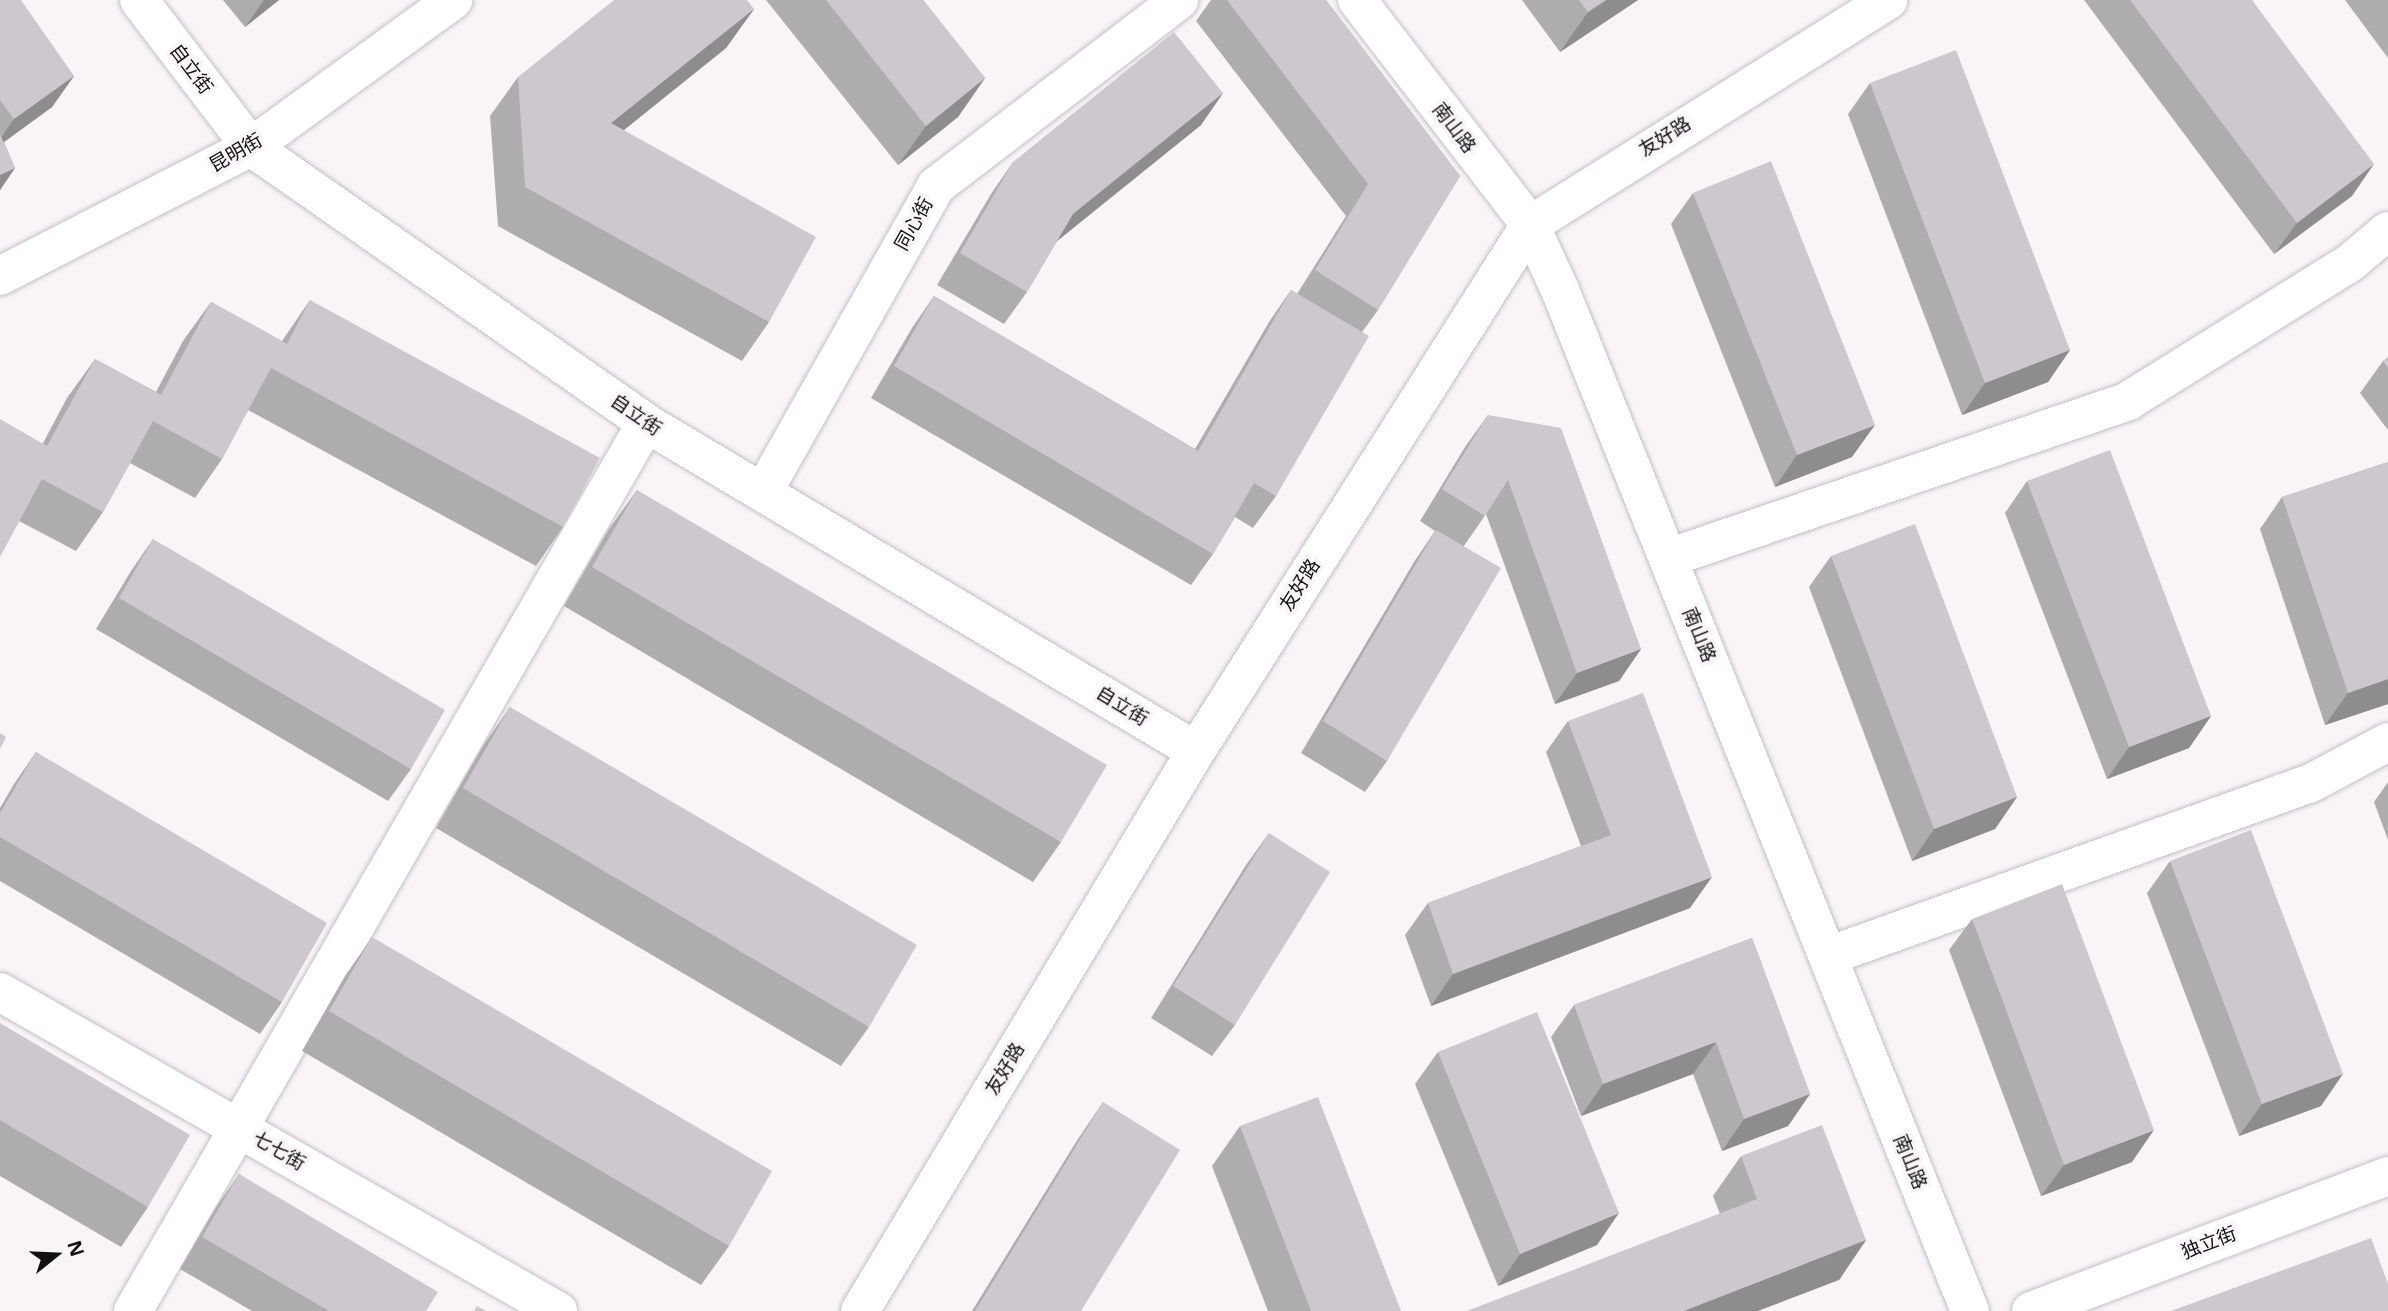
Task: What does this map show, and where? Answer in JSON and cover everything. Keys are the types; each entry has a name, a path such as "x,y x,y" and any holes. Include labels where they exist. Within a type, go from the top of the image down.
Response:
{"street":[{"name":"自立街","path":"139,0 251,147 646,423 1196,751"},
{"name":"昆明街","path":"0,276 251,147 453,0"},
{"name":"同心街","path":"763,492 936,186 1179,0"},
{"name":"南山路","path":"1357,0 1530,225 1668,558 1970,1311"},
{"name":"友好路","path":"860,1311 1196,751 1530,225 1888,0"},
{"path":"1668,558 2128,401 2351,262 2388,231"},
{"path":"133,1311 646,423"},
{"path":"1828,956 2311,783 2388,742"},
{"name":"七七街","path":"0,992 558,1311"},
{"name":"独立街","path":"2031,1311 2388,1176"}],"building":[{"path":"0,0 21,0 74,76 14,119 0,100"},
{"path":"614,0 747,0 754,9 611,123 816,237 769,322 525,187 518,77"},
{"path":"826,0 923,0 985,78 926,126"},
{"path":"1227,0 1326,0 1460,176 1378,310 1315,270 1368,184"},
{"path":"1579,0 1606,0 1588,12"},
{"path":"2130,0 2252,0 2374,164 2297,223"},
{"path":"1174,32 1223,93 1073,214 1027,292 960,253 1013,162"},
{"path":"1956,50 2070,350 1985,383 1870,83"},
{"path":"0,134 15,168 0,175"},
{"path":"1771,161 1875,425 1797,455 1693,193"},
{"path":"1291,290 1369,336 1276,496 1254,483 1213,554 894,366 934,296 1198,451"},
{"path":"310,300 600,458 563,527 271,368 222,459 153,421 103,512 42,479 0,557 0,419 47,446 95,359 161,395 211,302 287,344"},
{"path":"1488,415 1561,428 1641,649 1577,673 1508,480 1485,516 1442,489"},
{"path":"2110,450 2211,716 2129,747 2027,481"},
{"path":"2388,462 2388,679 2348,693 2282,497"},
{"path":"637,490 1107,765 1061,842 592,567"},
{"path":"1915,524 2017,797 1934,829 1831,556"},
{"path":"1436,530 1501,568 1387,761 1323,721"},
{"path":"153,539 445,710 411,769 119,598"},
{"path":"1643,693 1712,877 1453,974 1428,903 1611,835 1568,721"},
{"path":"510,707 917,945 869,1027 463,788"},
{"path":"0,733 6,737 0,749"},
{"path":"36,752 327,923 282,1002 0,837 0,813"},
{"path":"2251,830 2343,1074 2262,1104 2170,861"},
{"path":"1269,833 1330,872 1235,1025 1173,986"},
{"path":"2062,884 2154,1130 2064,1165 1972,919"},
{"path":"372,937 772,1171 729,1246 329,1011"},
{"path":"1752,938 1810,1094 1744,1119 1716,1042 1603,1084 1574,1005"},
{"path":"1537,1012 1619,1213 1520,1254 1438,1052"},
{"path":"0,1023 190,1135 148,1207 0,1120"},
{"path":"1318,1097 1401,1311 1311,1311 1240,1126"},
{"path":"1103,1102 1180,1150 1081,1311 975,1311"},
{"path":"1822,1125 1866,1240 1683,1311 1467,1311 1757,1199 1741,1156"},
{"path":"239,1174 438,1292 426,1311 329,1311 202,1237"},
{"path":"2371,1238 2388,1284 2388,1311 2171,1311"}]}
